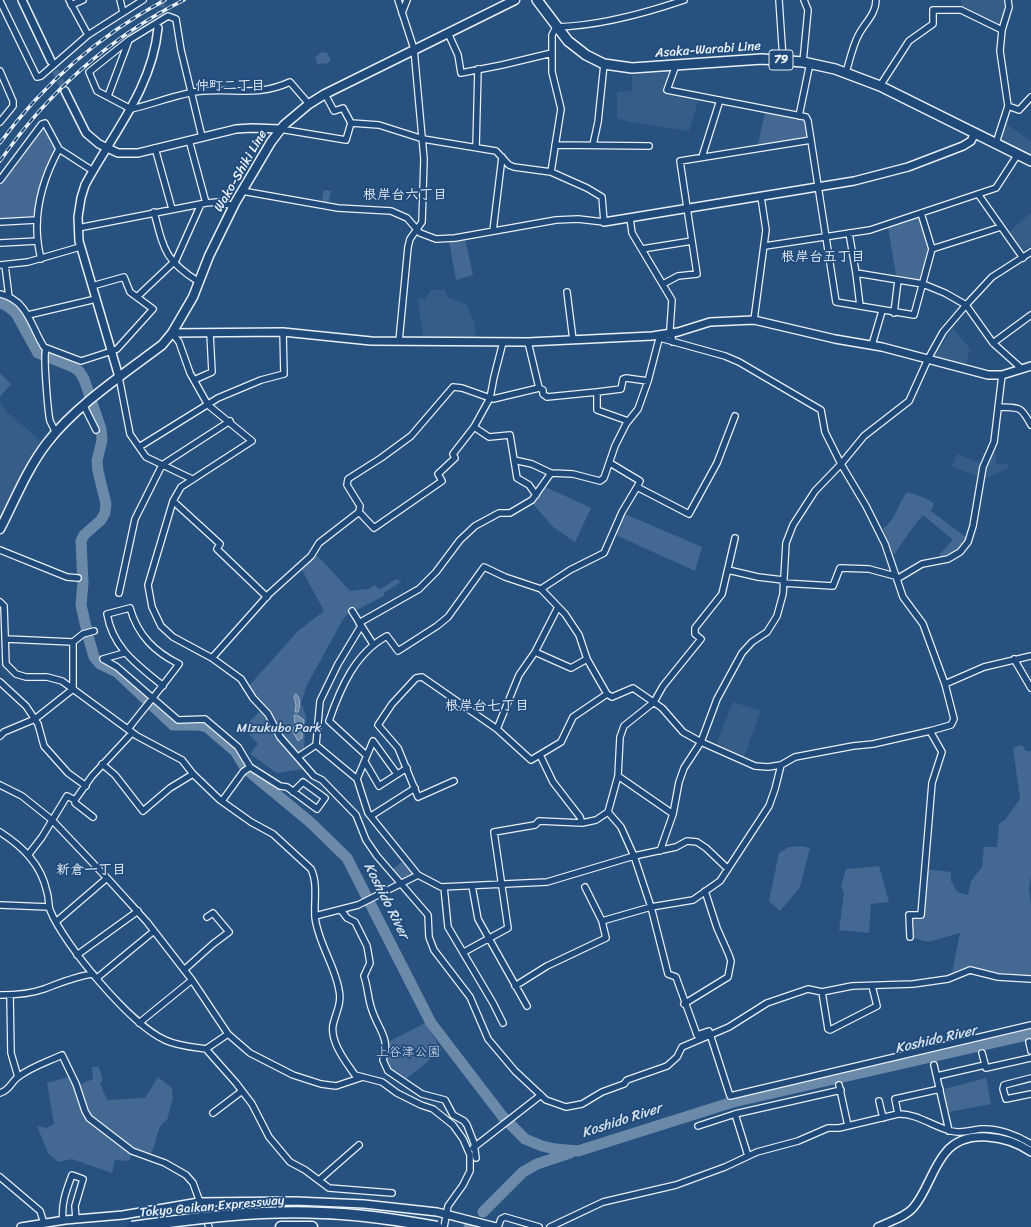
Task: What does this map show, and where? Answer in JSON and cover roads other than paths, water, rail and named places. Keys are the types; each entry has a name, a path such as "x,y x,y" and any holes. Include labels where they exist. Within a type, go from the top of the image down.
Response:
{"highway":[{"name":"Tokyo Gaikan Expressway","path":"132,1227 224,1216 293,1212 352,1214 437,1227"},
{"name":"Tokyo Gaikan Expressway","path":"282,1227 312,1227"}],"main road":[{"name":"Wako-Shiki Line","path":"86,405 162,344 172,333 193,298 209,256 234,206 280,130 309,104 325,94 515,0"},
{"name":"Asaka-Warabi Line","path":"537,0 556,26 575,48 604,64 632,68 748,59 784,60 806,63 846,72 880,86 1031,161"},
{"path":"1,524 29,470 56,433 86,405"}],"street":[{"path":"22,0 52,61"},
{"path":"83,0 70,3 88,35"},
{"path":"120,0 123,12"},
{"path":"0,1 37,77 41,76 88,35 144,0"},
{"path":"398,0 414,49 423,139 424,176 422,217 417,230 410,239 408,247 399,341"},
{"path":"402,14 407,0"},
{"path":"551,172 560,109 553,82 552,35 556,26 579,26 621,18 658,10 684,0"},
{"path":"779,0 784,60"},
{"path":"799,116 806,63 808,10 804,0"},
{"path":"846,72 853,46 859,34 876,9 876,0"},
{"path":"996,143 1008,106 1000,51 1002,30 1008,7 1008,0"},
{"path":"880,86 909,41 933,24 933,10 961,10 1002,30"},
{"path":"202,137 192,94 181,50 176,19 168,16 129,40 89,72 97,91 131,109 192,94 202,91 263,91 275,89 290,82 309,104"},
{"path":"158,28 152,63 147,78 131,109 93,171 81,198 78,228 80,247 119,378 130,434 146,457 192,479"},
{"path":"448,33 458,55 461,72 552,53"},
{"path":"108,96 129,40"},
{"path":"593,145 598,122 604,64"},
{"path":"676,65 667,90 806,117 808,120 836,302 882,311 914,315 932,249 921,213"},
{"path":"476,147 478,69"},
{"path":"0,73 13,101 13,106 0,122"},
{"path":"65,91 86,133 107,149 124,154 136,153 236,129 252,128 280,130 346,140 350,123 343,108 334,111 325,94"},
{"path":"1008,106 1019,110 1031,97"},
{"path":"702,157 720,100"},
{"path":"350,123 379,125 423,139 496,151 514,167 551,172 587,188 602,197 604,222"},
{"path":"0,180 42,124 47,124 59,150 93,171"},
{"path":"242,191 338,208 391,211 407,218 417,230 425,236 441,239 556,220 578,219 604,222 818,188 875,176 922,163 963,146 971,141 976,133"},
{"path":"137,297 174,263 204,203 189,140"},
{"path":"663,284 678,276 697,274 680,161 811,140"},
{"path":"554,145 649,146"},
{"path":"155,148 172,209"},
{"path":"41,259 36,220 44,180 59,150"},
{"path":"765,246 870,230 996,188 1018,154"},
{"path":"493,231 502,157"},
{"path":"978,194 1022,258"},
{"path":"754,320 766,230 761,197"},
{"path":"78,228 204,203 218,202 234,206"},
{"path":"154,212 166,251 174,263 184,273 199,282"},
{"path":"630,218 632,233 672,300 670,329 673,333 673,342"},
{"path":"0,222 36,220"},
{"path":"932,249 1001,227"},
{"path":"849,233 860,306"},
{"path":"0,243 38,240"},
{"path":"642,249 692,241"},
{"path":"9,297 2,265 41,259 80,247"},
{"path":"660,851 673,814 678,782 684,768 701,742 717,699 742,653 752,642 768,632 778,616 783,594 786,543 793,525 815,491 841,464 864,436 909,401 928,359 943,332 966,305 992,277 1031,252"},
{"path":"856,273 923,284 946,293 966,305 993,343 1022,369"},
{"path":"45,354 81,361 118,349 153,309 130,292 124,277 92,286"},
{"path":"894,313 898,280"},
{"path":"567,292 573,340"},
{"path":"0,294 19,303 28,315 41,343 45,354 50,421 56,433"},
{"path":"28,315 96,299"},
{"path":"872,345 882,311"},
{"path":"993,343 1031,315"},
{"path":"172,333 283,332 351,340 528,342 660,336 710,322 754,320 872,345 988,375 1002,375 1031,366"},
{"path":"139,447 218,398 257,381 284,374 283,332"},
{"path":"172,333 179,342 194,380 208,405 230,421 252,441 181,487 173,501 148,585 152,607 161,626 189,647 212,658 241,679 253,698 268,714 280,737 314,776 322,780 356,815 366,840 377,856 428,915 429,937 434,950 470,997 488,1040 515,1071 546,1100 559,1106 582,1104 602,1092 624,1084 627,1080 667,1066 677,1057 682,1047 729,1027 767,1003 808,989 822,992 852,986 913,984 948,979 970,970 998,977 1031,979"},
{"path":"194,380 212,372 210,333"},
{"path":"366,755 329,722 348,674 373,644 387,636 398,651 437,626 448,617 484,567 510,580 541,589 558,607 579,635 588,659 607,694 612,697 633,688 662,708 683,732 701,742 755,766 768,767 780,765 795,757 853,746 873,744 951,725 954,719 946,684 923,624 903,597 882,537 866,506 841,464 825,432 821,410 739,362 726,356 673,342 660,336"},
{"path":"514,460 532,464 551,473 573,474 600,481 604,478 615,446 628,421 638,409 648,381 660,336"},
{"path":"359,512 374,528 442,481 438,474 455,458 453,454 474,427 490,398 503,342"},
{"path":"528,342 538,388"},
{"path":"728,570 758,578 783,582 833,586 840,568 868,569 896,577 922,564 948,559 960,552 968,542 977,505 979,481 983,467 994,442 1002,375"},
{"path":"212,658 267,597 311,556 319,543 359,512 360,506 347,485 348,479 381,458 411,436 453,387 462,388 493,399 538,388 543,390 543,394 547,397 621,389 623,379 626,378 648,381"},
{"path":"597,392 597,410 628,421"},
{"path":"86,405 96,430"},
{"path":"998,406 1019,408 1023,410 1031,425"},
{"path":"637,487 689,514 717,463 735,416"},
{"path":"119,592 135,519 162,465 230,421"},
{"path":"474,427 489,437 510,435 517,478 529,485 536,494"},
{"path":"541,589 570,570 604,553 622,512 640,481 610,463"},
{"path":"316,745 320,701 360,624 419,589 436,572 460,540 475,526 499,513 510,513 532,500 551,473"},
{"path":"173,501 220,544 217,549 267,597"},
{"path":"464,952 508,928 494,832 535,825 539,821 582,823 596,820 608,812 618,776 620,737 624,726 654,702 663,686 702,639 695,634 695,628 722,594 735,538"},
{"path":"0,553 67,576 78,578"},
{"path":"0,602 4,606 6,664 16,674 26,677 47,676 62,681 130,731 182,760 193,774 222,801 251,822 273,834 306,863 314,876 315,916 318,932 339,988 340,1002 333,1024 334,1037 344,1060 354,1075 382,1082 397,1093 421,1105 433,1109 458,1130 469,1150 471,1159 470,1171 456,1196 448,1206 444,1227"},
{"path":"497,729 519,675 535,652 558,607"},
{"path":"75,800 102,764 130,731 152,697 163,686 180,664 163,656 148,642 138,628 130,608 107,614 116,639 124,653 163,686"},
{"path":"352,611 373,644"},
{"path":"6,639 72,642 83,634 93,631"},
{"path":"72,642 73,689"},
{"path":"535,652 572,668 588,659"},
{"path":"124,653 103,659 117,667 178,720 205,719 238,747 249,767 280,786 287,787 293,792 317,809 325,798 303,782 293,792"},
{"path":"946,684 984,666 1031,656"},
{"path":"1014,659 1031,688"},
{"path":"454,781 418,797 398,748 378,725 392,704 419,677 497,729 531,760 561,742 573,717 607,694"},
{"path":"0,682 26,706 35,719 44,746 68,773 86,786"},
{"path":"0,736 4,732 35,719 73,689"},
{"path":"910,937 909,915 921,915 932,783 942,752 930,731"},
{"path":"357,779 373,741 397,774"},
{"path":"298,757 316,745"},
{"path":"316,745 357,779 371,816 418,876 444,887 547,882 634,856 660,851 693,841 706,848 727,868"},
{"path":"540,755 554,782 580,817 582,823"},
{"path":"365,762 379,786 407,768"},
{"path":"102,764 115,775 143,811 170,788 193,774"},
{"path":"602,921 651,907 693,900 720,881 727,868 744,846 768,806 775,789 780,765"},
{"path":"222,801 243,772 249,767"},
{"path":"618,776 673,814"},
{"path":"0,785 22,796 52,820 138,911 192,980 228,1034 250,1053 300,1078 336,1086 363,1077"},
{"path":"371,816 415,788"},
{"path":"29,854 42,837 68,796 75,800 75,803 93,817"},
{"path":"608,812 621,827 634,856 651,907 668,974 676,977 684,1004 697,1035 709,1031 730,1096 1031,1024"},
{"path":"0,832 29,854 40,872 47,892 49,907 77,955 139,1023 164,1039 179,1045 206,1049 252,1104 264,1129 278,1149 290,1162 305,1170 329,1188 392,1193"},
{"path":"315,916 341,910 364,902 418,876"},
{"path":"56,921 107,878"},
{"path":"472,886 478,919 527,1006"},
{"path":"444,887 448,926 503,1023"},
{"path":"515,986 547,966 606,938 602,921 586,887"},
{"path":"684,1004 728,976 731,961 717,928 705,891"},
{"path":"0,905 49,907"},
{"path":"341,910 347,918 355,922 367,946 370,963 364,976 371,1008 381,1028 387,1049 383,1060 388,1071 422,1094 445,1100 453,1115 464,1121 475,1146 476,1158"},
{"path":"77,955 138,911"},
{"path":"184,970 229,932 213,913 207,917"},
{"path":"0,995 10,995 43,989 61,982 95,976 154,932"},
{"path":"139,1023 192,980"},
{"path":"822,992 828,1029 830,1030 876,1006 872,986"},
{"path":"10,995 11,1053 18,1077"},
{"path":"206,1049 228,1034"},
{"path":"1029,1042 1031,1051"},
{"path":"982,1053 986,1068 1031,1058"},
{"path":"0,1093 9,1089 18,1077 26,1071 62,1056 76,1084 85,1112 90,1118 132,1151 165,1163 186,1175 192,1183 209,1227"},
{"path":"937,1076 985,1064"},
{"path":"934,1065 948,1131"},
{"path":"1031,1078 1004,1085 1003,1089 1006,1099 1031,1094"},
{"path":"698,1126 735,1114 840,1088 848,1126"},
{"path":"898,1114 895,1099 940,1089"},
{"path":"213,1113 242,1091"},
{"path":"469,1150 541,1095"},
{"path":"880,1101 883,1118"},
{"path":"735,1114 748,1156"},
{"path":"550,1227 603,1202 676,1185 725,1167 748,1156 798,1141 828,1128 848,1126 898,1114 907,1115 957,1133 981,1129 997,1130 1015,1136 1031,1144"},
{"path":"878,1227 913,1208 945,1153 956,1144 975,1138 996,1138 1017,1144 1031,1152"},
{"path":"319,1180 359,1145"},
{"path":"63,1220 62,1209 64,1197 72,1175 83,1179 74,1206 76,1219"},
{"path":"0,1177 40,1210 44,1223"},
{"path":"21,1227 63,1220 123,1215 199,1202 329,1202 447,1214 497,1227 500,1219 504,1217 539,1227"}],"waterway":[{"name":"Koshido River","path":"0,303 6,305 16,313 38,353 73,367 79,371 84,379 101,429 102,440 97,461 106,504 105,513 101,520 84,535 81,541 83,583 81,605 94,657 100,664 117,672 173,725 198,725 207,727 235,751 246,769 310,822 347,858 431,1023 503,1117 525,1139 542,1146 555,1149 578,1151 733,1102 1031,1034"},
{"path":"483,1212 523,1172 537,1164 570,1153"}],"tunnel":[{"path":"158,28 162,0"},
{"path":"51,61 65,91"}],"railway":[{"path":"0,143 35,100 75,62 118,29 165,0"},
{"path":"0,161 38,112 82,69 131,31 184,0"}],"district":[{"name":"仲町二丁目","path":"230,86"},
{"name":"根岸台六丁目","path":"405,195"},
{"name":"根岸台五丁目","path":"823,257"},
{"name":"根岸台七丁目","path":"487,706"},
{"name":"新倉一丁目","path":"91,870"}],"park label":[{"name":"Mizukubo Park","path":"279,729"},
{"name":"上谷津公園","path":"408,1053"}]}
